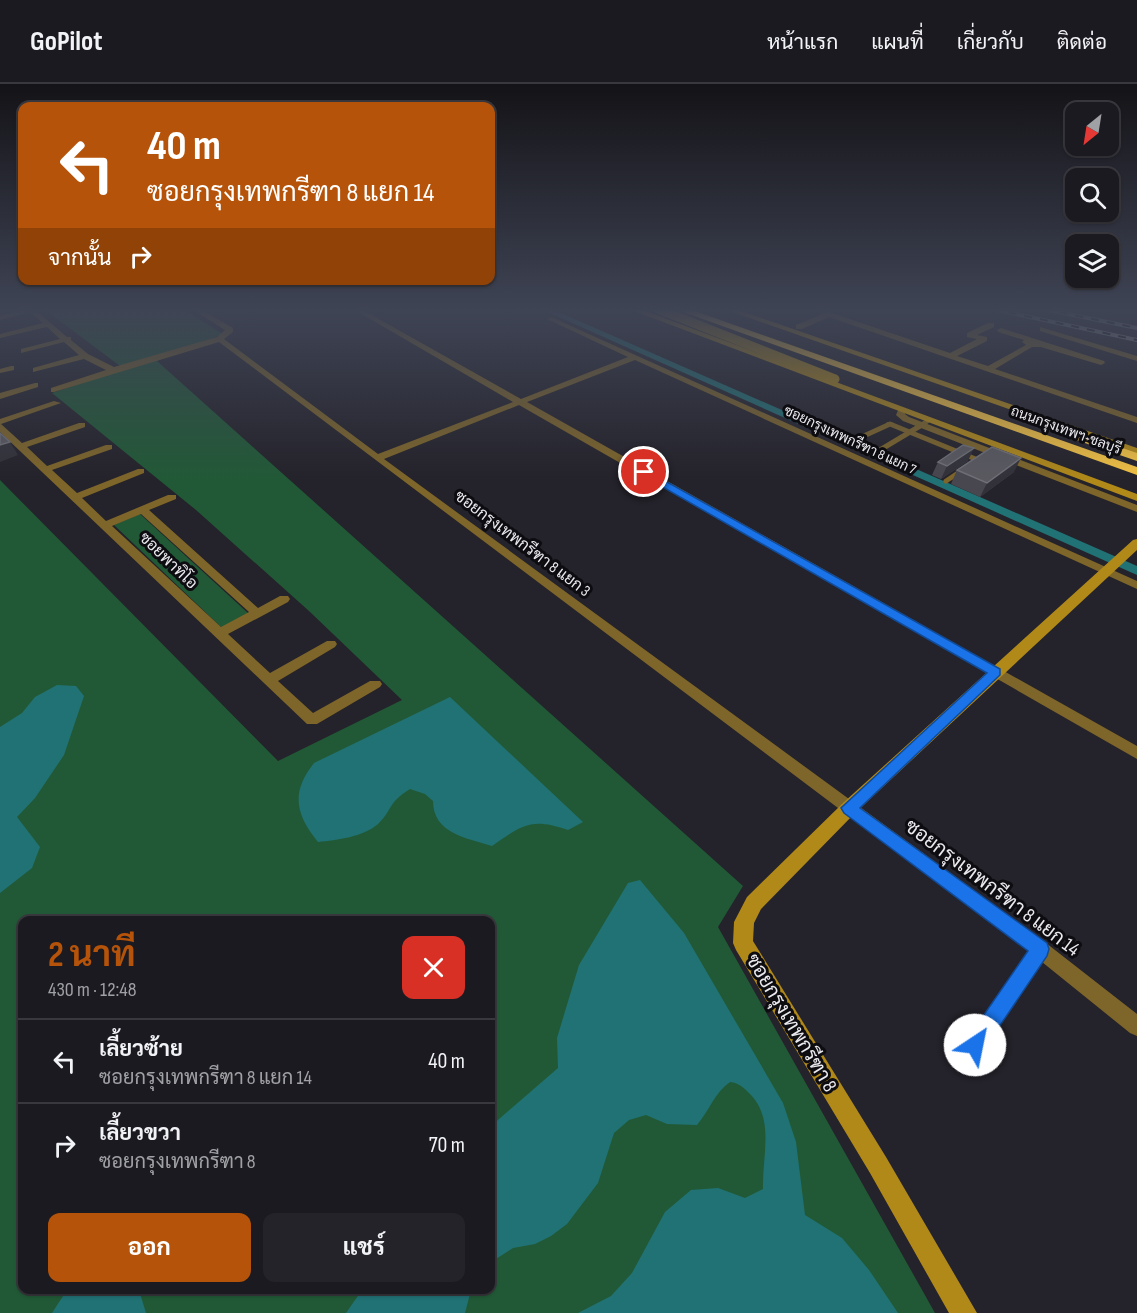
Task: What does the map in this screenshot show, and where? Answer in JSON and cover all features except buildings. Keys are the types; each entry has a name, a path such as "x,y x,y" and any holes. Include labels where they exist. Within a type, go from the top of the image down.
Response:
{"highway":[{"name":"ถนนกรุงเทพฯ-ชลบุรี","path":"842,366 1137,471"},
{"name":"ถนนกรุงเทพฯ-ชลบุรี","path":"877,366 1137,457"}],"main road":[{"path":"784,366 902,411"},
{"path":"802,366 944,422 984,441"},
{"path":"810,366 1137,487"},
{"path":"893,366 1137,451"},
{"path":"905,366 1137,440"},
{"path":"913,366 1078,423"},
{"path":"924,423 984,441 1137,498"},
{"path":"1030,458 1041,457 1040,452"},
{"name":"ซอยกรุงเทพกรีฑา 8","path":"964,1313 879,1166 743,943 744,922 753,903 849,808 1137,543"}],"street":[{"path":"36,370 49,366"},
{"path":"106,366 113,370"},
{"path":"54,390 126,366"},
{"name":"ซอยกรุงเทพกรีฑา 8 แยก 3","path":"256,366 377,459 849,808"},
{"path":"457,366 1137,753"},
{"path":"377,459 611,366"},
{"name":"ซอยกรุงเทพกรีฑา 8 แยก 7","path":"656,366 1111,565 1137,585"},
{"path":"982,366 1137,420"},
{"path":"990,369 994,366"},
{"path":"0,371 11,368"},
{"path":"0,396 35,385"},
{"path":"1053,391 1063,385"},
{"path":"0,422 57,403"},
{"path":"902,411 902,417 924,423 990,452 1137,509"},
{"path":"21,446 82,425"},
{"name":"ซอยพาทิโอ","path":"0,427 312,720 375,684"},
{"path":"46,470 109,447"},
{"path":"76,496 141,471"},
{"path":"106,525 172,497"},
{"path":"142,510 257,613"},
{"path":"220,633 284,599"},
{"path":"269,680 331,644"},
{"name":"ซอยกรุงเทพกรีฑา 8 แยก 14","path":"849,808 1040,949 1137,1026"},
{"path":"963,1062 1040,949"}],"lane":[{"path":"880,450 924,423"},
{"path":"855,440 886,424 978,460"},
{"path":"946,481 990,452"}],"green space":[{"path":"120,366 163,366 743,886 718,927 935,1313 0,1313 0,480 278,761 402,700 309,611 196,510 52,393 124,369"},
{"path":"140,514 249,614 222,628 114,525"}],"water":[{"path":"57,685 76,686 84,696 64,755 35,798 17,817 40,847 32,868 0,893 0,727 22,713 35,697"},
{"path":"450,697 583,822 568,830 545,824 527,825 492,846 462,837 445,827 434,812 433,801 425,794 410,789 394,802 378,824 372,828 350,837 318,842 304,822 299,803 302,784 314,763"},
{"path":"640,880 684,933 783,1103 796,1142 805,1215 842,1238 869,1270 898,1313 578,1313 611,1296 632,1273 665,1212 691,1190 718,1188 745,1198 763,1189 766,1138 762,1115 758,1104 750,1094 736,1083 730,1082 720,1091 697,1125 667,1124 646,1115 629,1120 614,1133 598,1183 567,1224 535,1244 513,1248 495,1259 495,1123 558,1068 557,1038 579,965 628,883"},
{"path":"64,1294 140,1294 146,1313 52,1313"},
{"path":"359,1294 470,1294 465,1313 346,1313"}],"waterway":[{"path":"675,366 1137,571"}],"route":[{"path":"644,472 996,672 849,808 1040,949 975,1045"}]}
